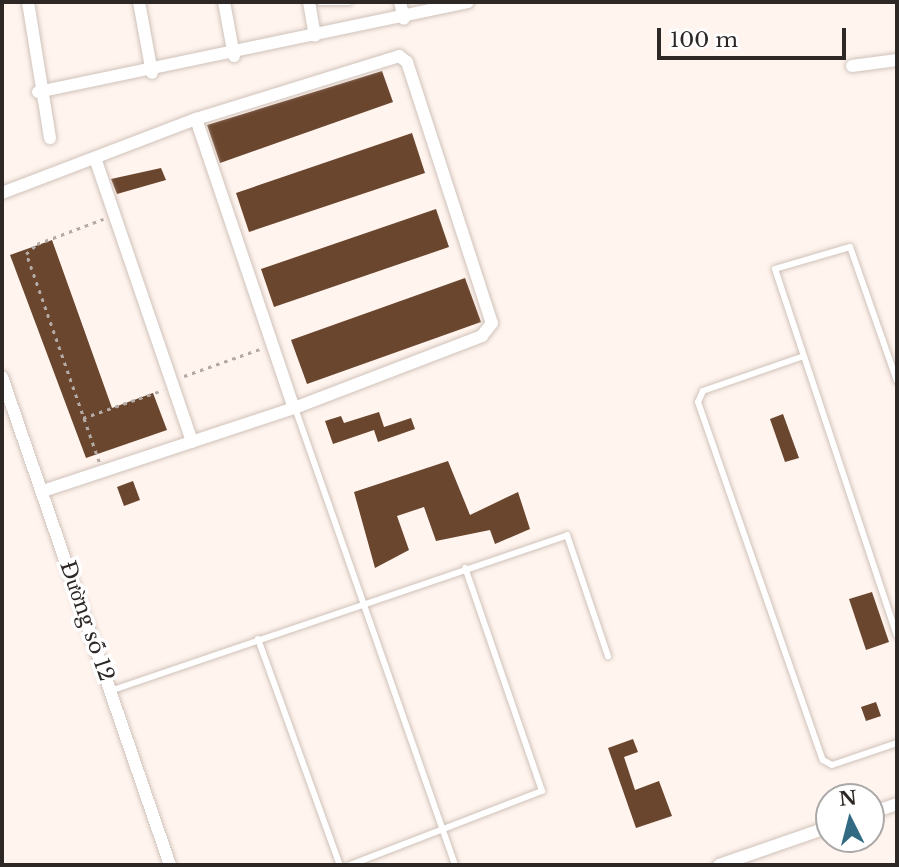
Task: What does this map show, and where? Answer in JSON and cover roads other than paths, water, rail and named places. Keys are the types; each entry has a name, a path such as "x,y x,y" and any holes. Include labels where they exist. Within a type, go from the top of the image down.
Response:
{"street":[{"path":"28,2 38,92 50,138"},
{"path":"139,2 152,73"},
{"path":"224,2 233,56"},
{"path":"309,2 315,35"},
{"path":"400,2 404,19"},
{"path":"38,92 152,73 315,35 404,19 468,2"},
{"path":"2,192 196,119 391,57 407,62 491,332 294,408 43,491"},
{"path":"852,66 897,60"},
{"path":"196,119 294,408"},
{"path":"95,158 192,442"},
{"name":"Đường số 12","path":"2,377 170,865"},
{"path":"719,865 815,832"}],"lane":[{"path":"320,2 349,2"},
{"path":"897,381 848,245 773,271 897,635"},
{"path":"801,357 703,391 698,401 823,760 832,765 897,743"},
{"path":"294,408 455,865"},
{"path":"110,691 567,535 608,656"},
{"path":"350,865 542,791 465,568"},
{"path":"258,639 340,865"}]}
